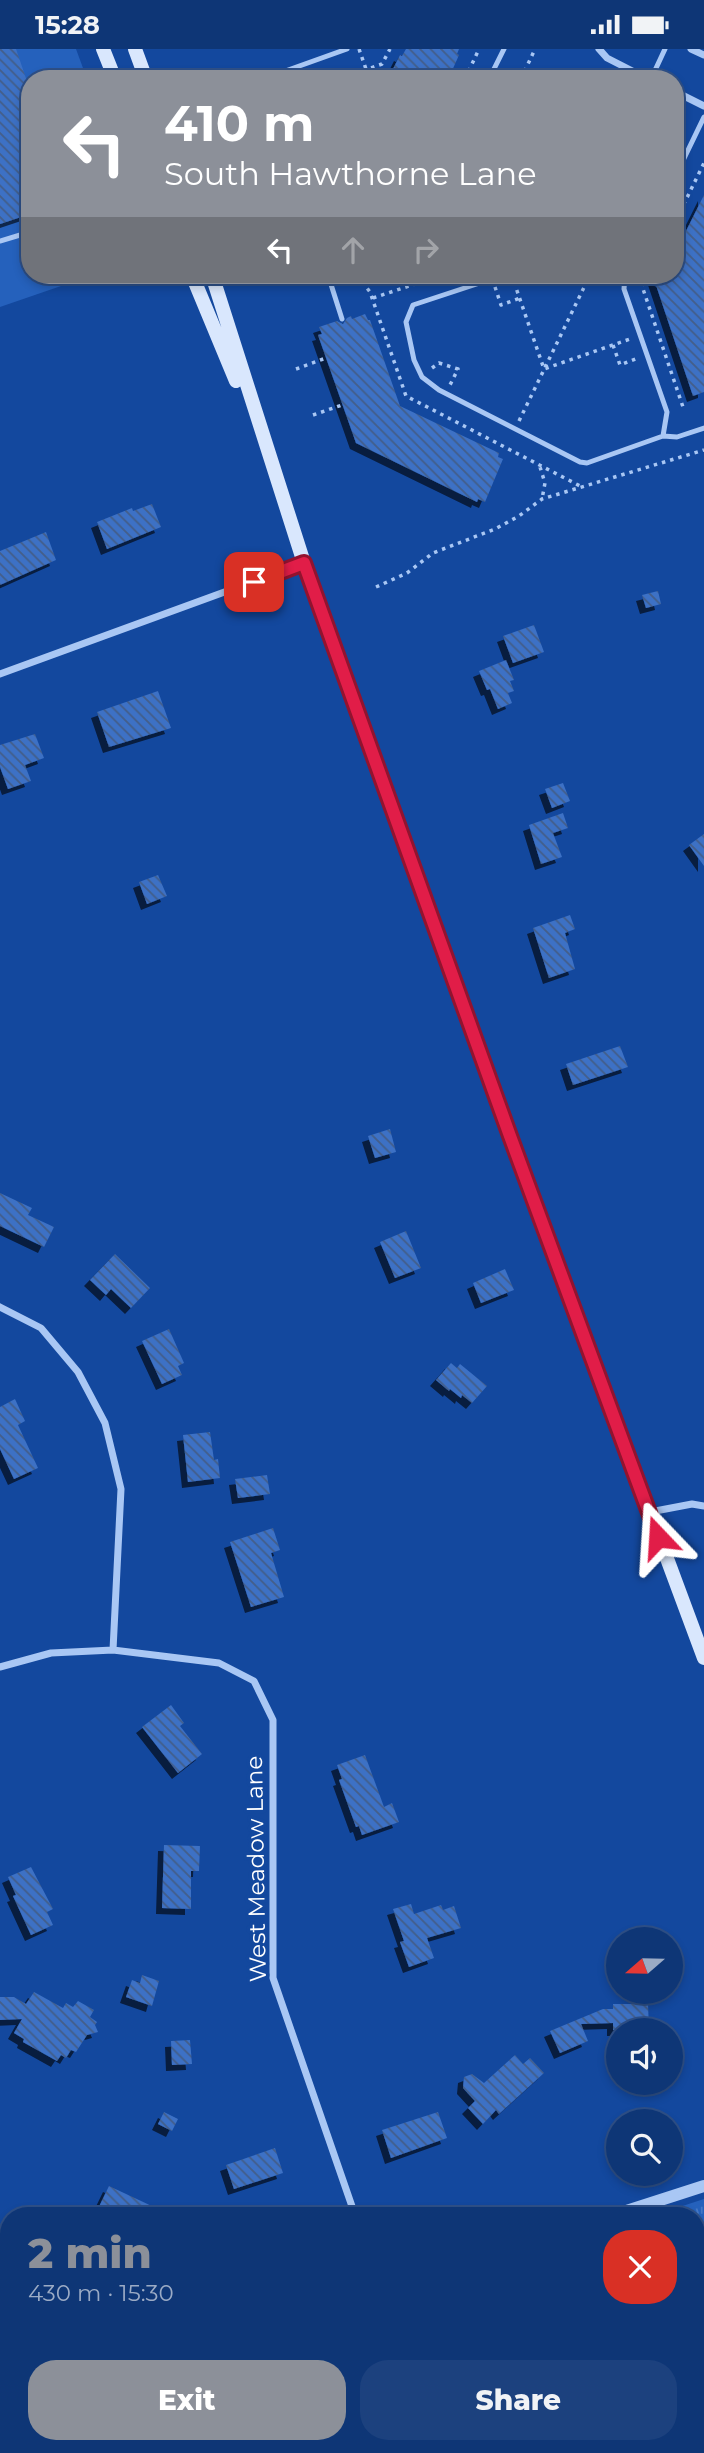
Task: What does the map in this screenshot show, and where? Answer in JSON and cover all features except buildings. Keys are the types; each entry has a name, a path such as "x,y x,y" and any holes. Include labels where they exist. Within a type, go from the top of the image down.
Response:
{"main road":[{"path":"103,49 111,70"},
{"path":"135,49 143,70"},
{"path":"196,284 271,463"},
{"path":"215,284 304,563 510,1136 704,1658"}],"street":[{"path":"598,49 607,58 631,70"},
{"path":"691,49 704,55"},
{"path":"684,96 704,106"},
{"path":"0,674 304,563"},
{"path":"0,1307 41,1328 78,1371 106,1423 121,1489 113,1650 51,1653 0,1667"},
{"path":"649,1512 692,1504 704,1506"},
{"name":"West Meadow Lane","path":"113,1650 219,1663 254,1681 273,1720 273,1978 352,2207"},
{"path":"639,2207 704,2186"}],"lane":[{"path":"288,70 347,49"},
{"path":"493,70 503,49"},
{"path":"654,70 665,49"},
{"path":"684,158 704,117"},
{"path":"0,241 21,235"},
{"path":"331,284 342,319"},
{"path":"477,284 413,305 405,322 414,360 422,377 446,394 580,462 587,463 663,436 677,437 704,428"},
{"path":"624,284 667,412 663,436"}],"path":[{"path":"359,49 366,69 382,64 390,49"},
{"path":"469,70 479,49"},
{"path":"526,70 536,49"},
{"path":"684,204 704,163"},
{"path":"373,298 415,284"},
{"path":"494,284 501,305 520,299"},
{"path":"515,284 544,369"},
{"path":"518,421 586,284"},
{"path":"643,284 683,407"},
{"path":"649,333 657,330"},
{"path":"544,369 630,339"},
{"path":"613,345 620,365 647,355"},
{"path":"296,369 326,358"},
{"path":"432,368 439,363 458,369 446,394"},
{"path":"403,389 412,385"},
{"path":"313,415 342,405"},
{"path":"506,447 509,441"},
{"path":"376,587 407,573 433,554 495,529 542,499 704,450"},
{"path":"526,458 583,487"},
{"path":"540,465 545,483 542,499"}],"green space":[{"path":"0,49 76,49 84,70 21,70 21,284 67,284 0,307"},
{"path":"704,2199 704,2207 680,2207"}],"route":[{"path":"254,582 304,563 510,1136 658,1537"}]}
